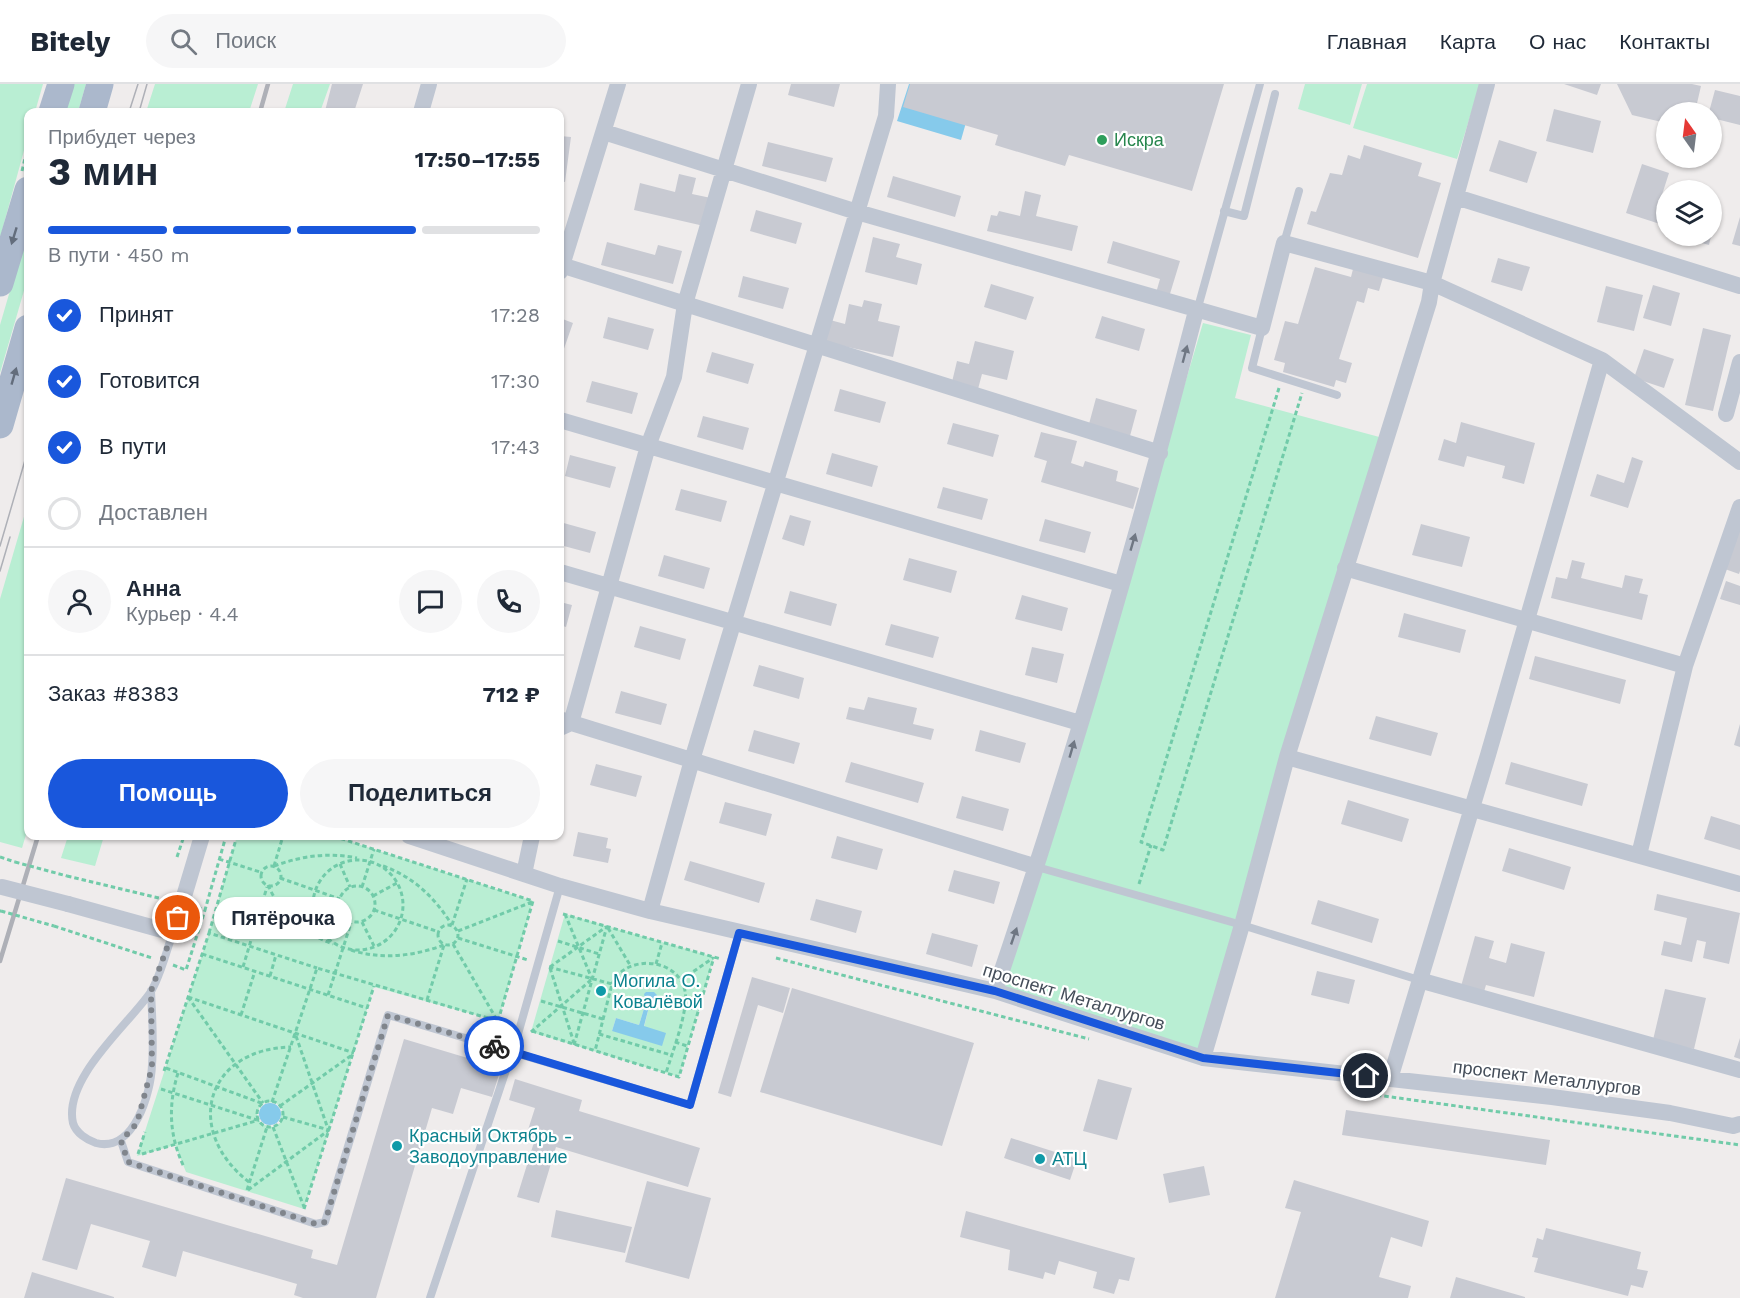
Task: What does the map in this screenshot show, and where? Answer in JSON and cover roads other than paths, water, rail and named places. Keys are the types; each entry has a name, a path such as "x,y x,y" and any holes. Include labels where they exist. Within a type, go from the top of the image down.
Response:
{"main road":[{"path":"53,108 61,84"},
{"path":"93,108 100,84"},
{"path":"0,283 24,203"},
{"path":"0,425 24,342"}],"street":[{"path":"422,108 429,84"},
{"path":"564,257 618,84"},
{"path":"564,721 609,588 648,446 674,377 685,304 749,84"},
{"path":"650,911 692,760 886,116 888,84"},
{"path":"1203,1058 1242,925 1287,757 1429,302 1432,283 1487,84"},
{"path":"604,132 857,212 1196,312 1262,328 1284,243 1432,283 1602,360 1740,462"},
{"path":"1455,197 1740,286"},
{"path":"564,270 685,304 1160,453"},
{"path":"995,991 1037,867 1160,453 1196,312"},
{"path":"1389,1079 1488,755 1602,360"},
{"path":"1726,414 1740,362"},
{"path":"564,421 1121,584"},
{"path":"1639,855 1685,666 1740,507"},
{"path":"1345,567 1685,666"},
{"path":"564,573 1080,723"},
{"path":"564,724 692,760 1037,867"},
{"path":"1287,757 1740,884"},
{"path":"1,887 173,933 201,840"},
{"name":"проспект Металлургов","path":"421,840 560,886 650,911 995,991 1203,1058 1552,1097 1670,1113 1733,1126 1740,1124"},
{"path":"524,874 531,840"},
{"path":"1419,980 1740,1070"}],"lane":[{"path":"1196,312 1260,84"},
{"path":"1224,211 1244,216 1275,94"},
{"path":"1284,243 1299,191"},
{"path":"1262,328 1252,368 1337,395"},
{"path":"1037,867 1242,925 1419,980"},
{"path":"430,1298 512,1051 560,886"},
{"path":"151,991 152,1067 137,1123 121,1141 105,1145 86,1140 74,1125 72,1107 87,1069 151,991 173,933"},
{"path":"121,1141 128,1162 316,1224 325,1222 388,1015 690,1105 739,933"}],"water":[{"path":"909,84 977,84 961,140 897,121"},
{"path":"654,992 657,995 654,1002 650,1003 644,1026 666,1033 662,1046 612,1031 616,1018 639,1025 646,1002 644,994"},
{"path":"266,1103 274,1103 281,1110 281,1118 274,1125 266,1125 259,1118 259,1110"}],"tram line":[{"path":"130,108 138,84"},
{"path":"140,108 147,84"},
{"path":"0,546 24,464"},
{"path":"0,571 10,537"}],"railway":[{"path":"261,108 268,84"},
{"path":"0,961 37,840"}],"place":[{"name":"Искра","path":"1102,140"},
{"name":"Пятёрочка","path":"178,918"},
{"name":"Могила О. Ковалёвой","path":"601,991"},
{"name":"Красный Октябрь - Заводоуправление","path":"397,1146"},
{"name":"АТЦ","path":"1040,1159"}]}
